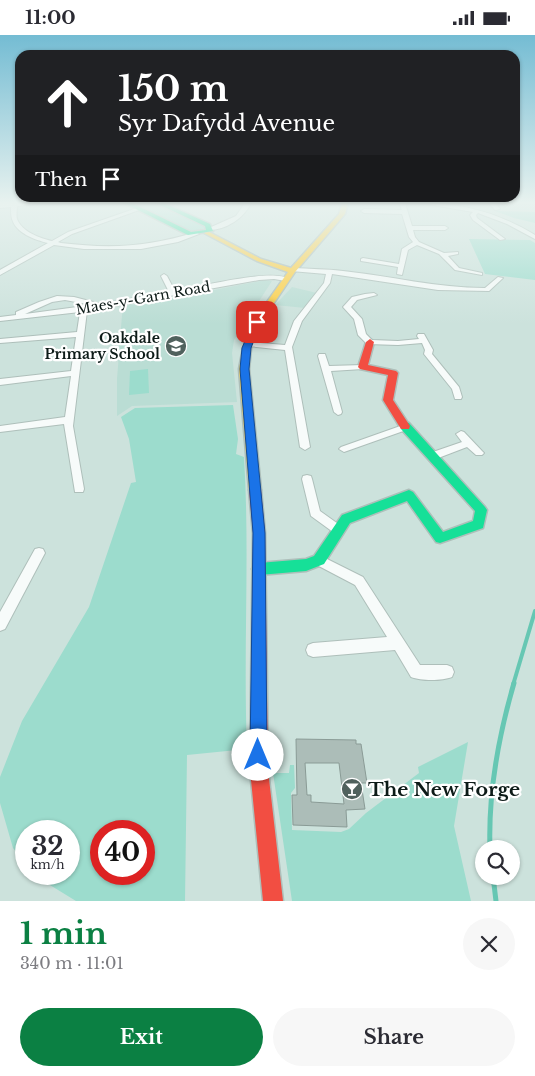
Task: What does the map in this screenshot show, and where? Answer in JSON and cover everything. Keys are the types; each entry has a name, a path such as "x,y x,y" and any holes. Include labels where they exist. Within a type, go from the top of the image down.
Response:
{"street":[{"path":"0,273 50,243"},
{"path":"54,243 89,249 126,249 164,243"},
{"path":"228,243 290,273"},
{"path":"273,901 258,770 259,533 244,369 248,344 257,322 290,273 316,243"},
{"path":"400,274 405,249 416,243"},
{"path":"418,243 443,255 457,269 480,274"},
{"path":"443,255 456,253"},
{"path":"363,260 402,265"},
{"name":"Maes-y-Garn Road","path":"0,319 84,309 290,273 329,273 438,288 474,290 487,290 500,278"},
{"path":"305,447 288,348 298,321 326,283 329,273"},
{"path":"164,276 173,293"},
{"path":"374,295 354,293 347,307 358,319 362,335 370,342 398,343 423,338 429,350 428,354 456,389 458,397"},
{"path":"12,318 49,298 69,297 100,306"},
{"path":"80,489 69,432 69,420 84,309"},
{"path":"0,341 80,334"},
{"path":"363,367 370,342"},
{"path":"248,344 288,348"},
{"path":"322,357 338,412"},
{"path":"259,569 306,565 319,560 337,529 346,519 409,495 440,538 479,523 481,510 406,427 388,400 393,373 363,367 326,369"},
{"path":"0,382 74,373"},
{"path":"0,429 69,420"},
{"path":"344,449 406,427"},
{"path":"461,434 479,453"},
{"path":"433,455 469,443"},
{"path":"307,479 315,513 337,529"},
{"path":"0,625 39,553"},
{"path":"319,560 359,581 416,672 447,672"},
{"path":"313,650 398,643"}],"shaded area":[{"name":"Oakdale Primary School","path":"265,280 272,281 234,340 232,353 237,402 132,406 117,416 117,379 122,315 125,304 137,305"},
{"path":"292,287 317,293 305,308 275,305"}],"green space":[{"path":"471,243 535,243 535,280 485,274"},
{"path":"148,369 149,393 129,395 130,371"},
{"path":"233,405 238,439 236,454 244,457 247,566 247,749 187,755 185,901 76,901 50,885 80,885 80,820 15,820 15,850 0,803 0,777 22,721 89,607 131,483 136,482 129,439 121,417 135,408"},
{"path":"468,742 454,826 471,901 292,901 273,773 289,773 290,765 294,765 295,788 291,793 292,830 341,832 349,829 366,813 419,773 418,767"}],"building":[{"name":"The New Forge","path":"296,739 356,740 356,744 361,744 367,783 361,783 365,809 346,810 347,827 293,825 292,795 297,795","holes":["305,763 339,763 344,804 311,802 311,795 307,795"]}],"waterway":[{"path":"513,685 535,611"},
{"path":"490,840 492,786 495,765 514,683"},
{"path":"494,885 496,901"}],"traffic: fast":[{"path":"259,569 306,565 319,560 346,519 409,495 440,538 479,524 481,510 405,426"}],"traffic: slow":[{"path":"227,243 259,260 292,271"},
{"path":"255,490 244,369 247,348 257,322 292,271 316,243"}],"traffic: jam":[{"path":"370,342 363,367 393,373 388,400 405,426"},
{"path":"255,490 259,533 259,770 273,901"}],"place":[{"name":"Oakdale Primary School","path":"176,346"},
{"name":"The New Forge","path":"352,789"}],"route":[{"path":"257,322 253,328 247,348 244,369 259,533 258,755"}]}
